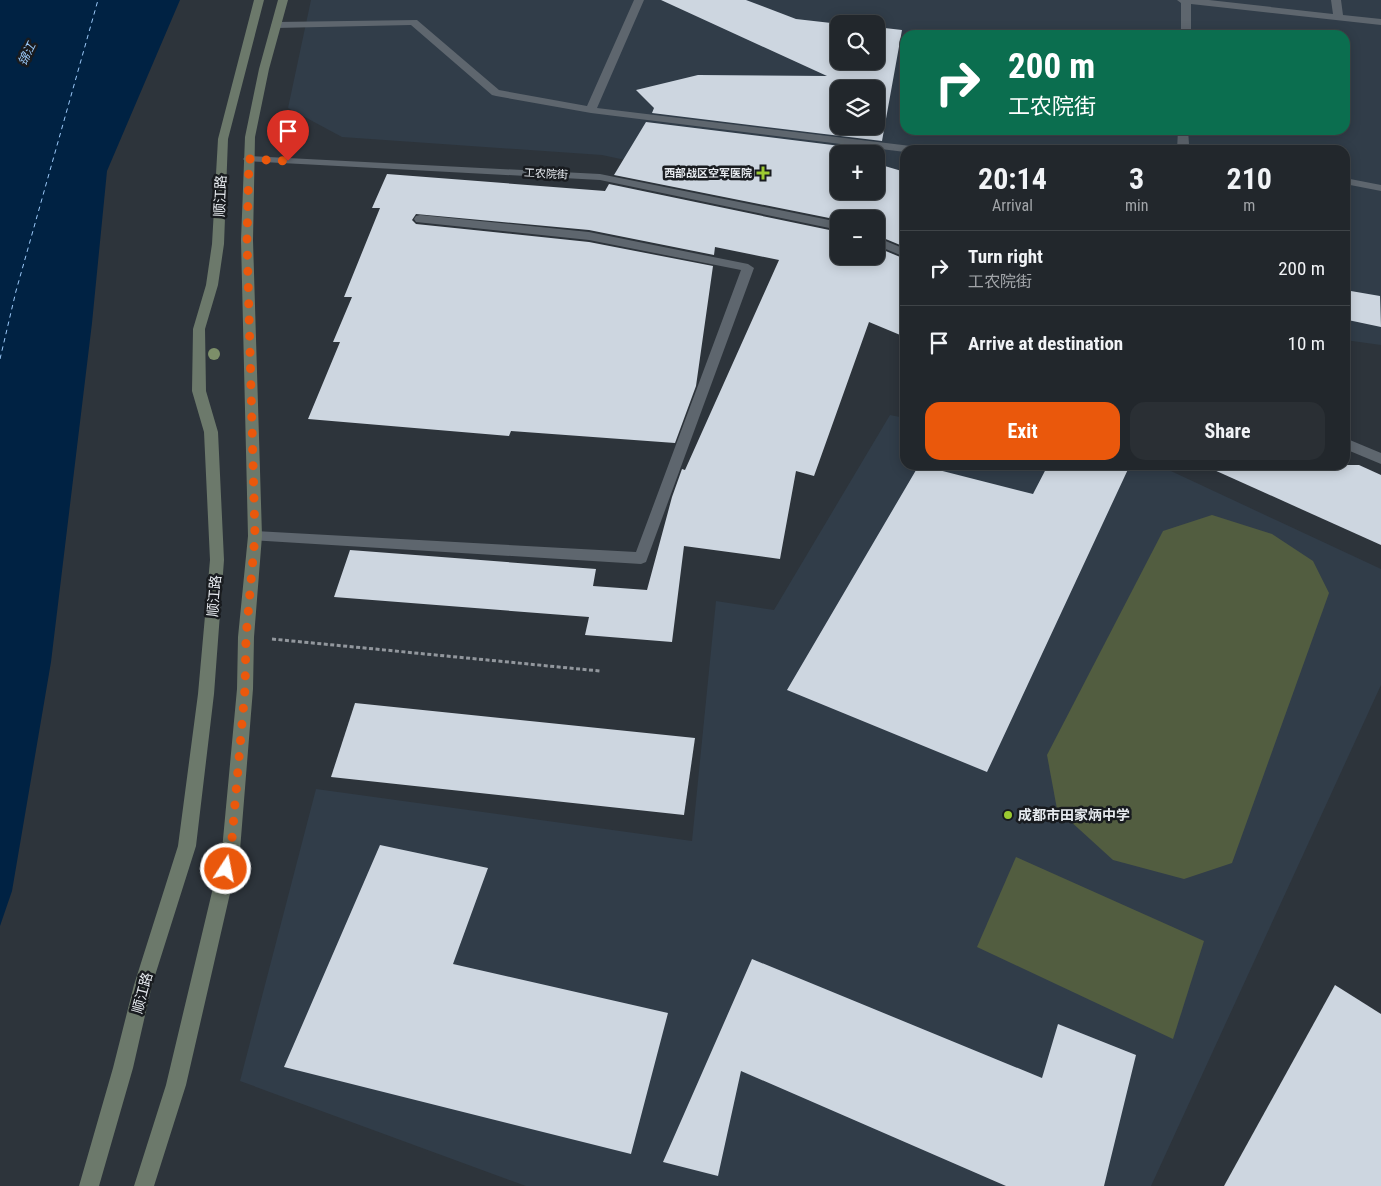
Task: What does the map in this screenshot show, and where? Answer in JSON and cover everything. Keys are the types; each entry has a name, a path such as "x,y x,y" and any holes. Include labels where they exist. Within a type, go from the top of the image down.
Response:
{"main road":[{"name":"顺江路","path":"89,1186 123,1068 143,985 187,846 206,694 217,560 211,432 199,391 199,329 212,285 218,244 223,139 259,0"},
{"name":"顺江路","path":"144,1186 176,1085 231,850 245,689 246,637 255,536 247,240 249,159 251,130 282,0"}],"street":[{"path":"591,110 639,0"},
{"path":"1182,0 1381,22"},
{"path":"1186,0 1186,30"},
{"path":"1336,0 1338,17"},
{"path":"276,24 413,22 496,93 591,110 900,148"},
{"name":"工农院街","path":"249,159 600,177 830,224"},
{"path":"1350,182 1381,188"},
{"path":"255,536 641,558 748,268 589,236 420,219"},
{"path":"885,245 900,251"},
{"path":"1350,445 1381,459"}],"path":[{"path":"246,637 600,671"}],"shaded area":[{"name":"西部战区空军医院","path":"311,0 1381,0 1381,345 1350,341 1350,145 900,145 900,238 885,226 885,210 844,210 802,198 602,155 342,137 288,108"},
{"name":"成都市田家炳中学","path":"890,415 900,417 900,470 1169,470 1381,569 1381,685 1151,1186 526,1186 240,1081 316,789 692,841 716,601 774,610"}],"green space":[{"path":"1212,515 1272,534 1313,561 1329,593 1232,863 1184,879 1113,860 1057,809 1047,755 1163,531"},
{"path":"1016,857 1204,941 1173,1039 977,947"}],"water":[{"name":"锦江","path":"0,0 180,0 107,171 92,323 51,662 12,891 0,926"}],"building":[{"path":"661,0 746,0 796,19 830,23 830,70 885,70 885,28 902,30 900,30 900,41 885,124 885,80 830,80 830,135 652,113 654,108 636,90 698,75 827,76"},
{"path":"646,122 832,145 830,145 830,200 885,200 885,166 900,171 900,245 885,239 885,210 830,210 830,218 614,175"},
{"path":"833,135 883,135 882,141"},
{"path":"387,174 605,191 609,184 830,230 830,265 885,265 885,251 900,257 900,335 869,322 814,476 796,471 780,559 684,546 672,642 585,635 589,617 334,597 350,550 596,569 593,586 647,590 672,497 682,469 685,470 779,260 715,247 714,255 589,230 416,214 412,220 416,224 589,242 713,266 696,386 675,443 511,431 509,436 308,419 340,342 333,342 352,297 344,297 380,208 372,208"},
{"path":"1350,291 1380,296 1381,327 1350,320"},
{"path":"1350,465 1359,465 1381,475 1381,545 1214,470 1350,470"},
{"path":"916,470 939,470 1033,494 1045,470 1128,470 987,772 787,690"},
{"path":"355,703 695,738 684,815 331,777"},
{"path":"380,845 488,868 453,964 668,1013 631,1154 284,1067"},
{"path":"752,959 1042,1078 1058,1024 1136,1055 1104,1186 1006,1186 741,1071 718,1176 663,1162"},
{"path":"1335,985 1381,1014 1381,1186 1224,1186"}],"ferry route":[{"path":"0,359 16,291 98,0"}],"place":[{"name":"西部战区空军医院","path":"763,173"},
{"name":"成都市田家炳中学","path":"1008,815"}],"route":[{"path":"226,869 231,850 244,707 246,637 255,536 247,240 249,159 288,161"}]}
